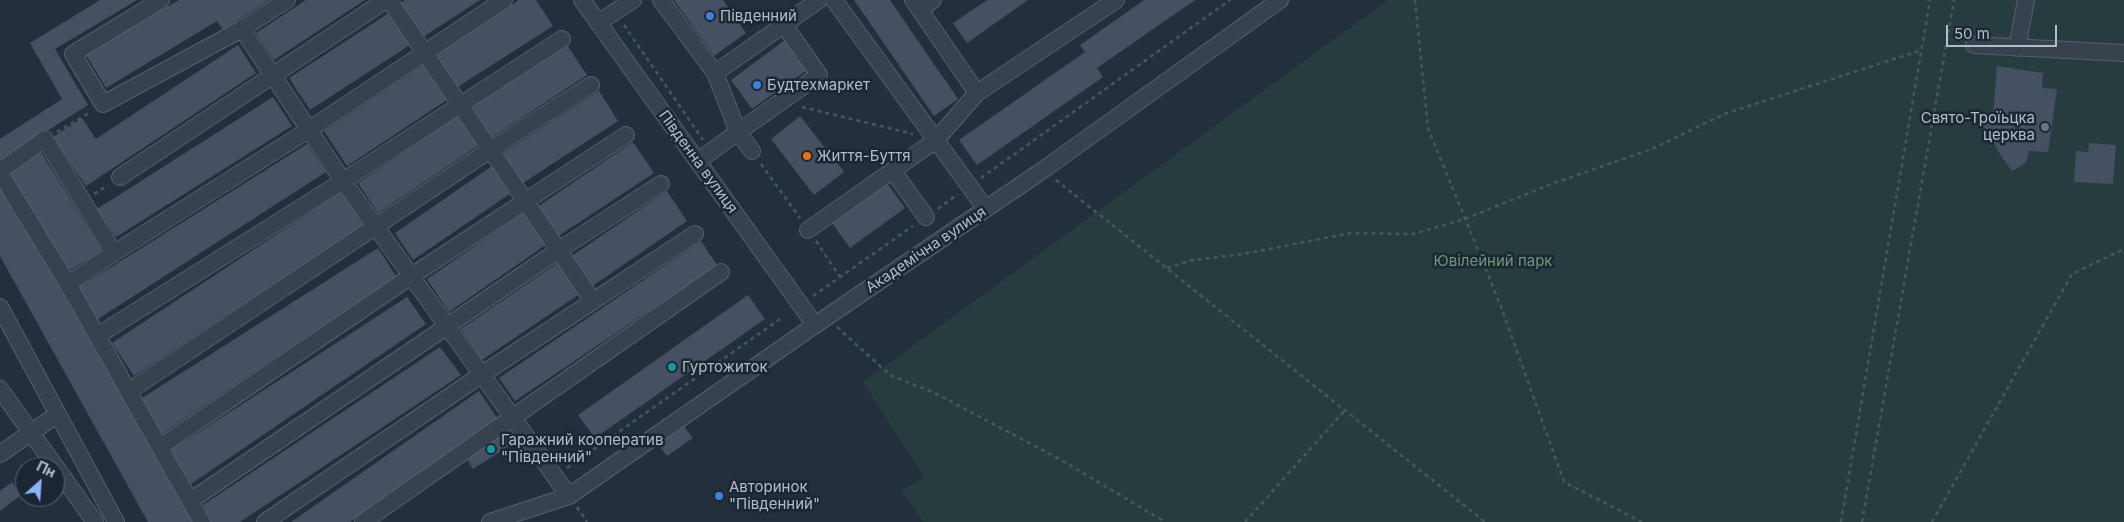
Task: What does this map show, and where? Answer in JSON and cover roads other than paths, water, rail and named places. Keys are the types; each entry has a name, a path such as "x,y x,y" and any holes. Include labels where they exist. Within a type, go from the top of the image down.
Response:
{"street":[{"path":"161,0 73,54 103,104 242,28 287,0"},
{"path":"120,177 388,0 593,301"},
{"path":"68,284 310,129 504,0"},
{"name":"Південна вулиця","path":"582,0 698,161 821,321"},
{"path":"598,23 633,0"},
{"path":"661,0 715,73 738,132 752,151"},
{"path":"715,73 819,0"},
{"path":"834,0 986,209"},
{"path":"808,230 936,140 977,93 1116,0"},
{"name":"Академічна вулиця","path":"490,522 569,496 1043,170 1280,0"},
{"path":"2017,48 2026,0"},
{"path":"922,3 977,93"},
{"path":"698,161 818,75 784,25"},
{"path":"242,28 343,181 410,277 569,496"},
{"path":"97,336 343,181 562,39"},
{"path":"1974,45 2124,53"},
{"path":"129,391 490,150 592,85"},
{"path":"160,447 410,277 626,135"},
{"path":"114,253 46,139 0,172 68,284 202,522"},
{"path":"893,171 926,217"},
{"path":"190,501 559,250 661,184"},
{"path":"264,522 694,234"},
{"path":"363,522 722,272"},
{"path":"0,307 116,522"},
{"path":"0,389 95,522"},
{"path":"0,454 58,414"}],"place":[{"name":"Південний","path":"710,16"},
{"name":"Будтехмаркет","path":"757,85"},
{"name":"Свято-Троїьцка церква","path":"2045,127"},
{"name":"Життя-Буття","path":"807,156"},
{"name":"Гуртожиток","path":"672,367"},
{"name":"Гаражний кооператив \"Південний\"","path":"491,449"},
{"name":"Авторинок \"Південний\"","path":"719,496"}],"park label":[{"name":"Ювілейний парк","path":"1493,261"}]}
